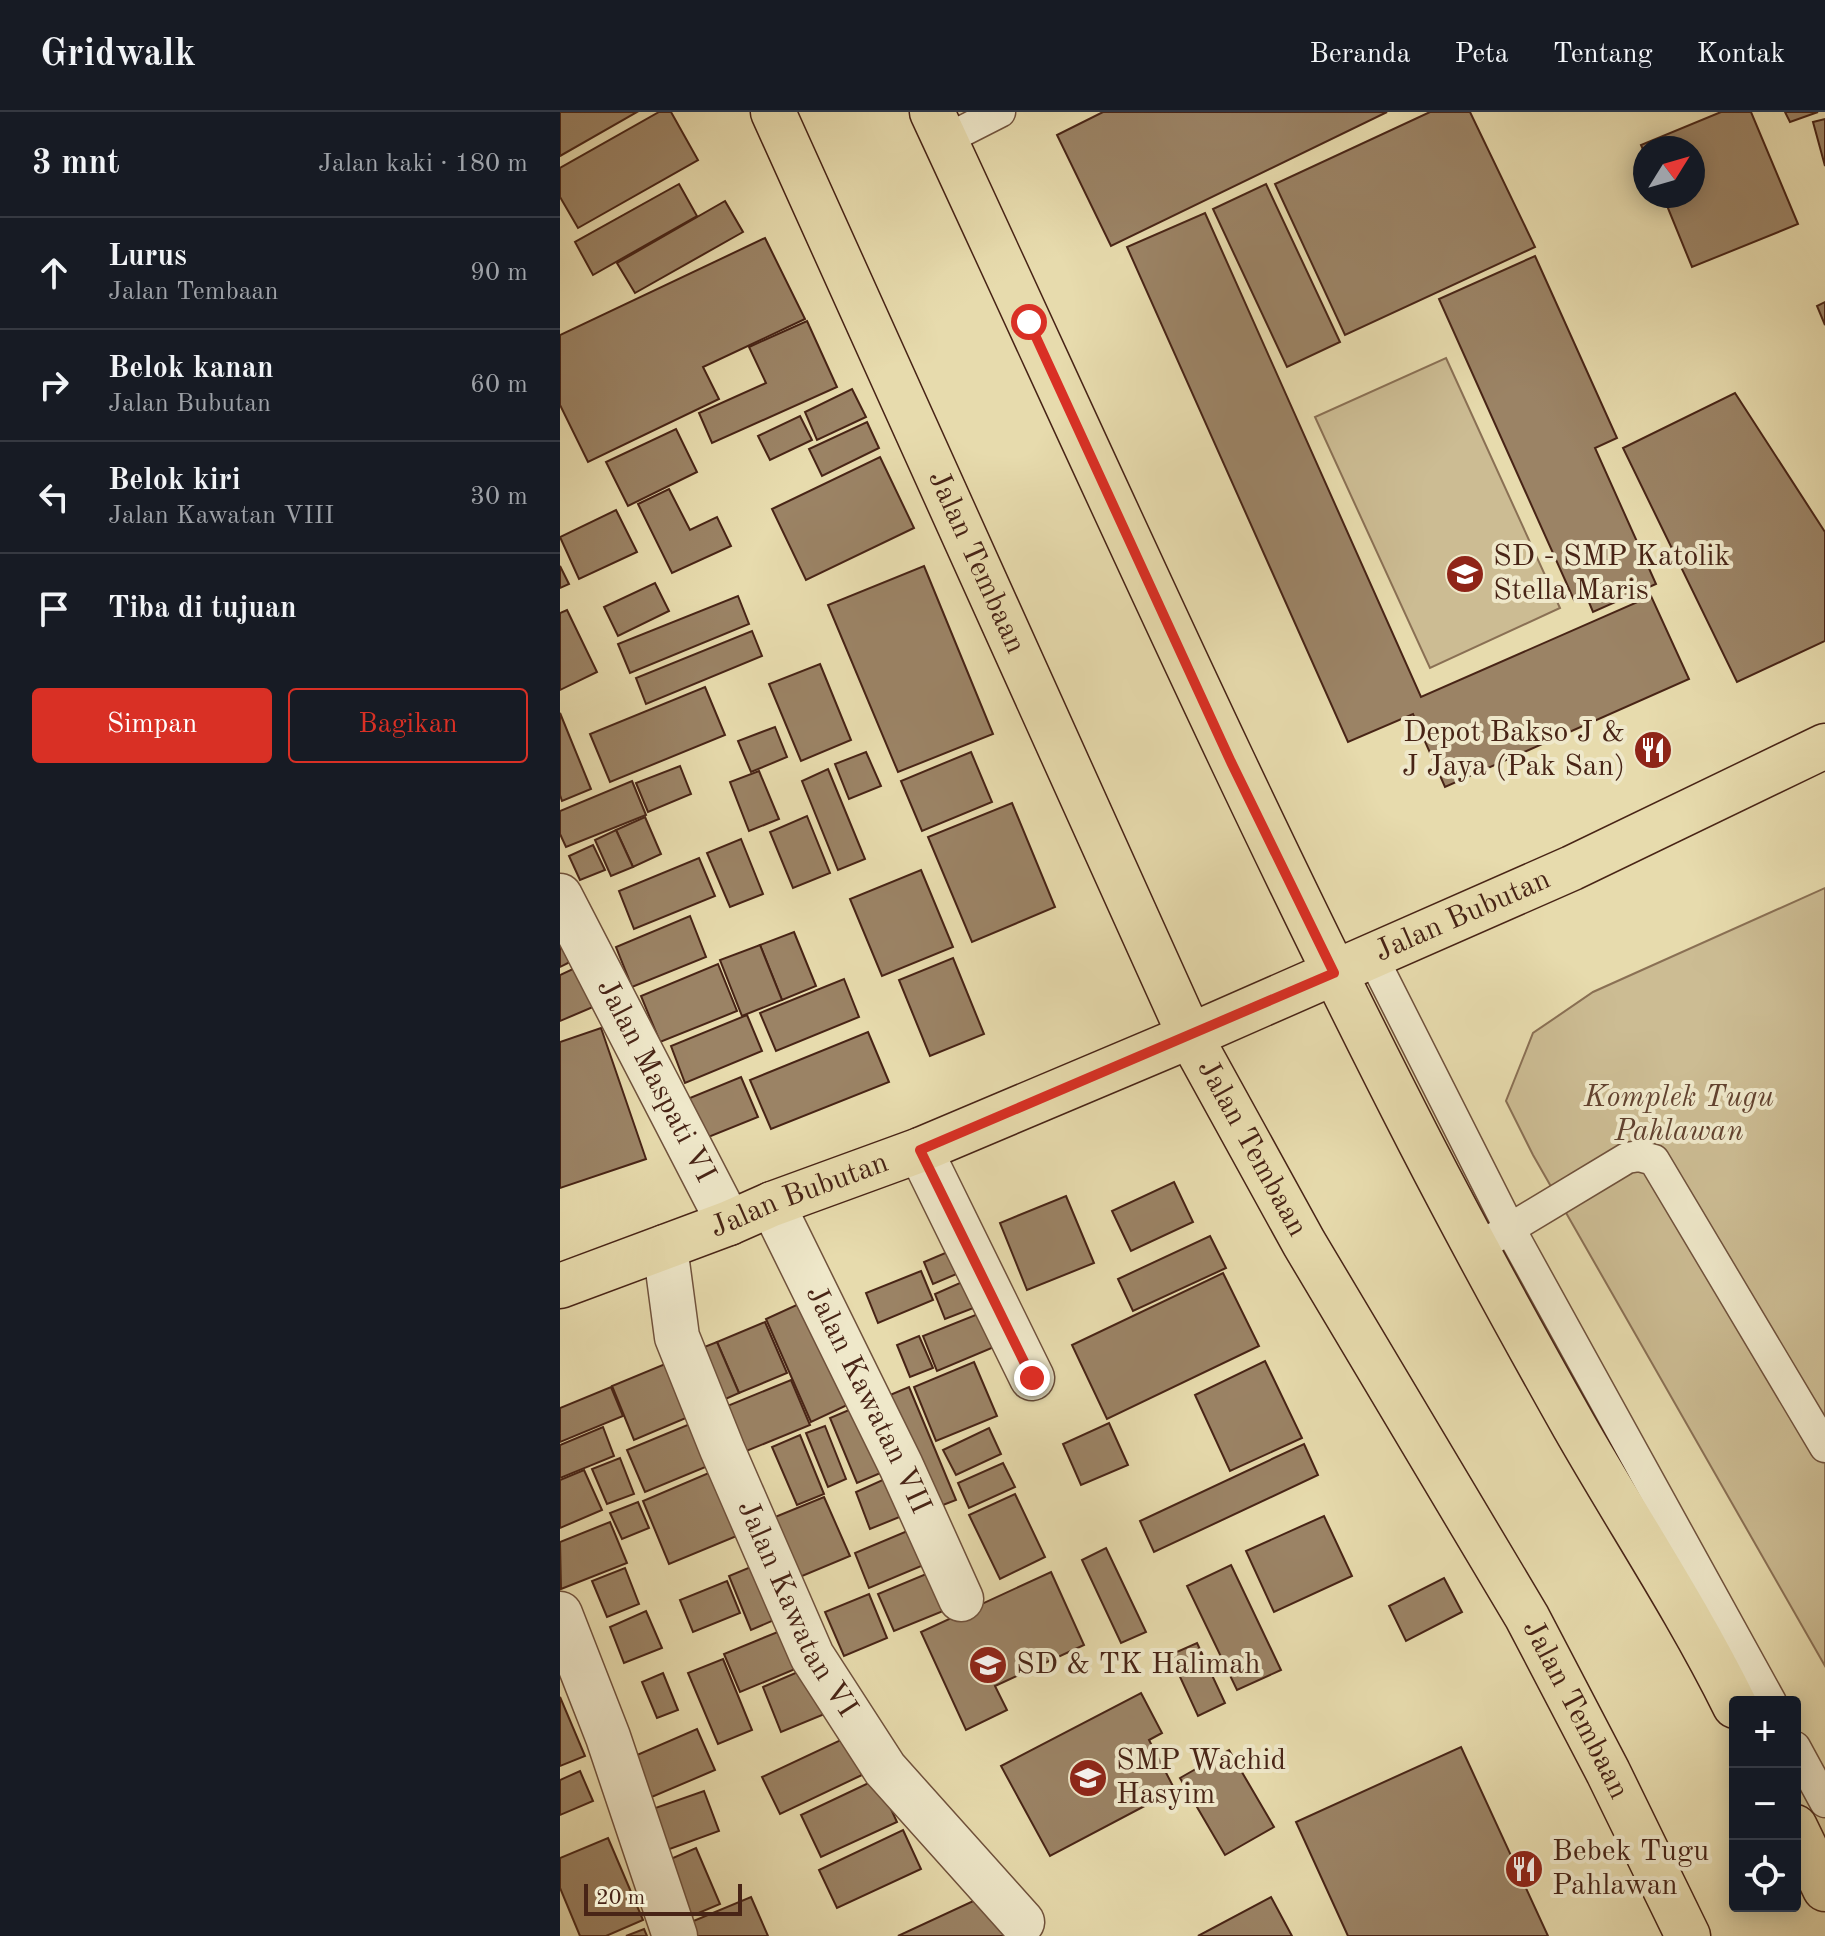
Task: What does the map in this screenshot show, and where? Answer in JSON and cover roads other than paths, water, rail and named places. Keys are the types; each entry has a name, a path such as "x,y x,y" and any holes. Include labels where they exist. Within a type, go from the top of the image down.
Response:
{"main road":[{"name":"Jalan Tembaan","path":"773,112 1190,1036 1304,1243 1527,1617 1608,1772 1688,1936"},
{"path":"939,126 1231,762 1353,965 1493,1239 1574,1426 1665,1579 1729,1696"},
{"name":"Jalan Bubutan","path":"560,1286 920,1150 1190,1036 1572,868 1825,746"},
{"path":"1801,1839 1825,1889"}],"street":[{"name":"Jalan Maspati VI","path":"560,896 729,1223"},
{"path":"920,1150 1032,1378"},
{"name":"Jalan Kawatan VII","path":"772,1204 901,1466 961,1599"},
{"name":"Jalan Kawatan VI","path":"665,1247 677,1337 812,1656 885,1769 1022,1922"},
{"path":"560,1614 608,1737 675,1936"}],"lane":[{"path":"939,126 1000,112"},
{"path":"1767,1696 1493,1239 1627,1158 1639,1156 1654,1160 1825,1447"},
{"path":"1801,1758 1825,1802"}],"place":[{"name":"SD - SMP Katolik Stella Maris","path":"1465,574"},
{"name":"Depot Bakso J & J Jaya (Pak San)","path":"1653,750"},
{"name":"SD & TK Halimah","path":"988,1665"},
{"name":"SMP Wachid Hasyim","path":"1088,1778"},
{"name":"Bebek Tugu Pahlawan","path":"1524,1869"}],"park label":[{"name":"Komplek Tugu Pahlawan","path":"1679,1115"}]}
